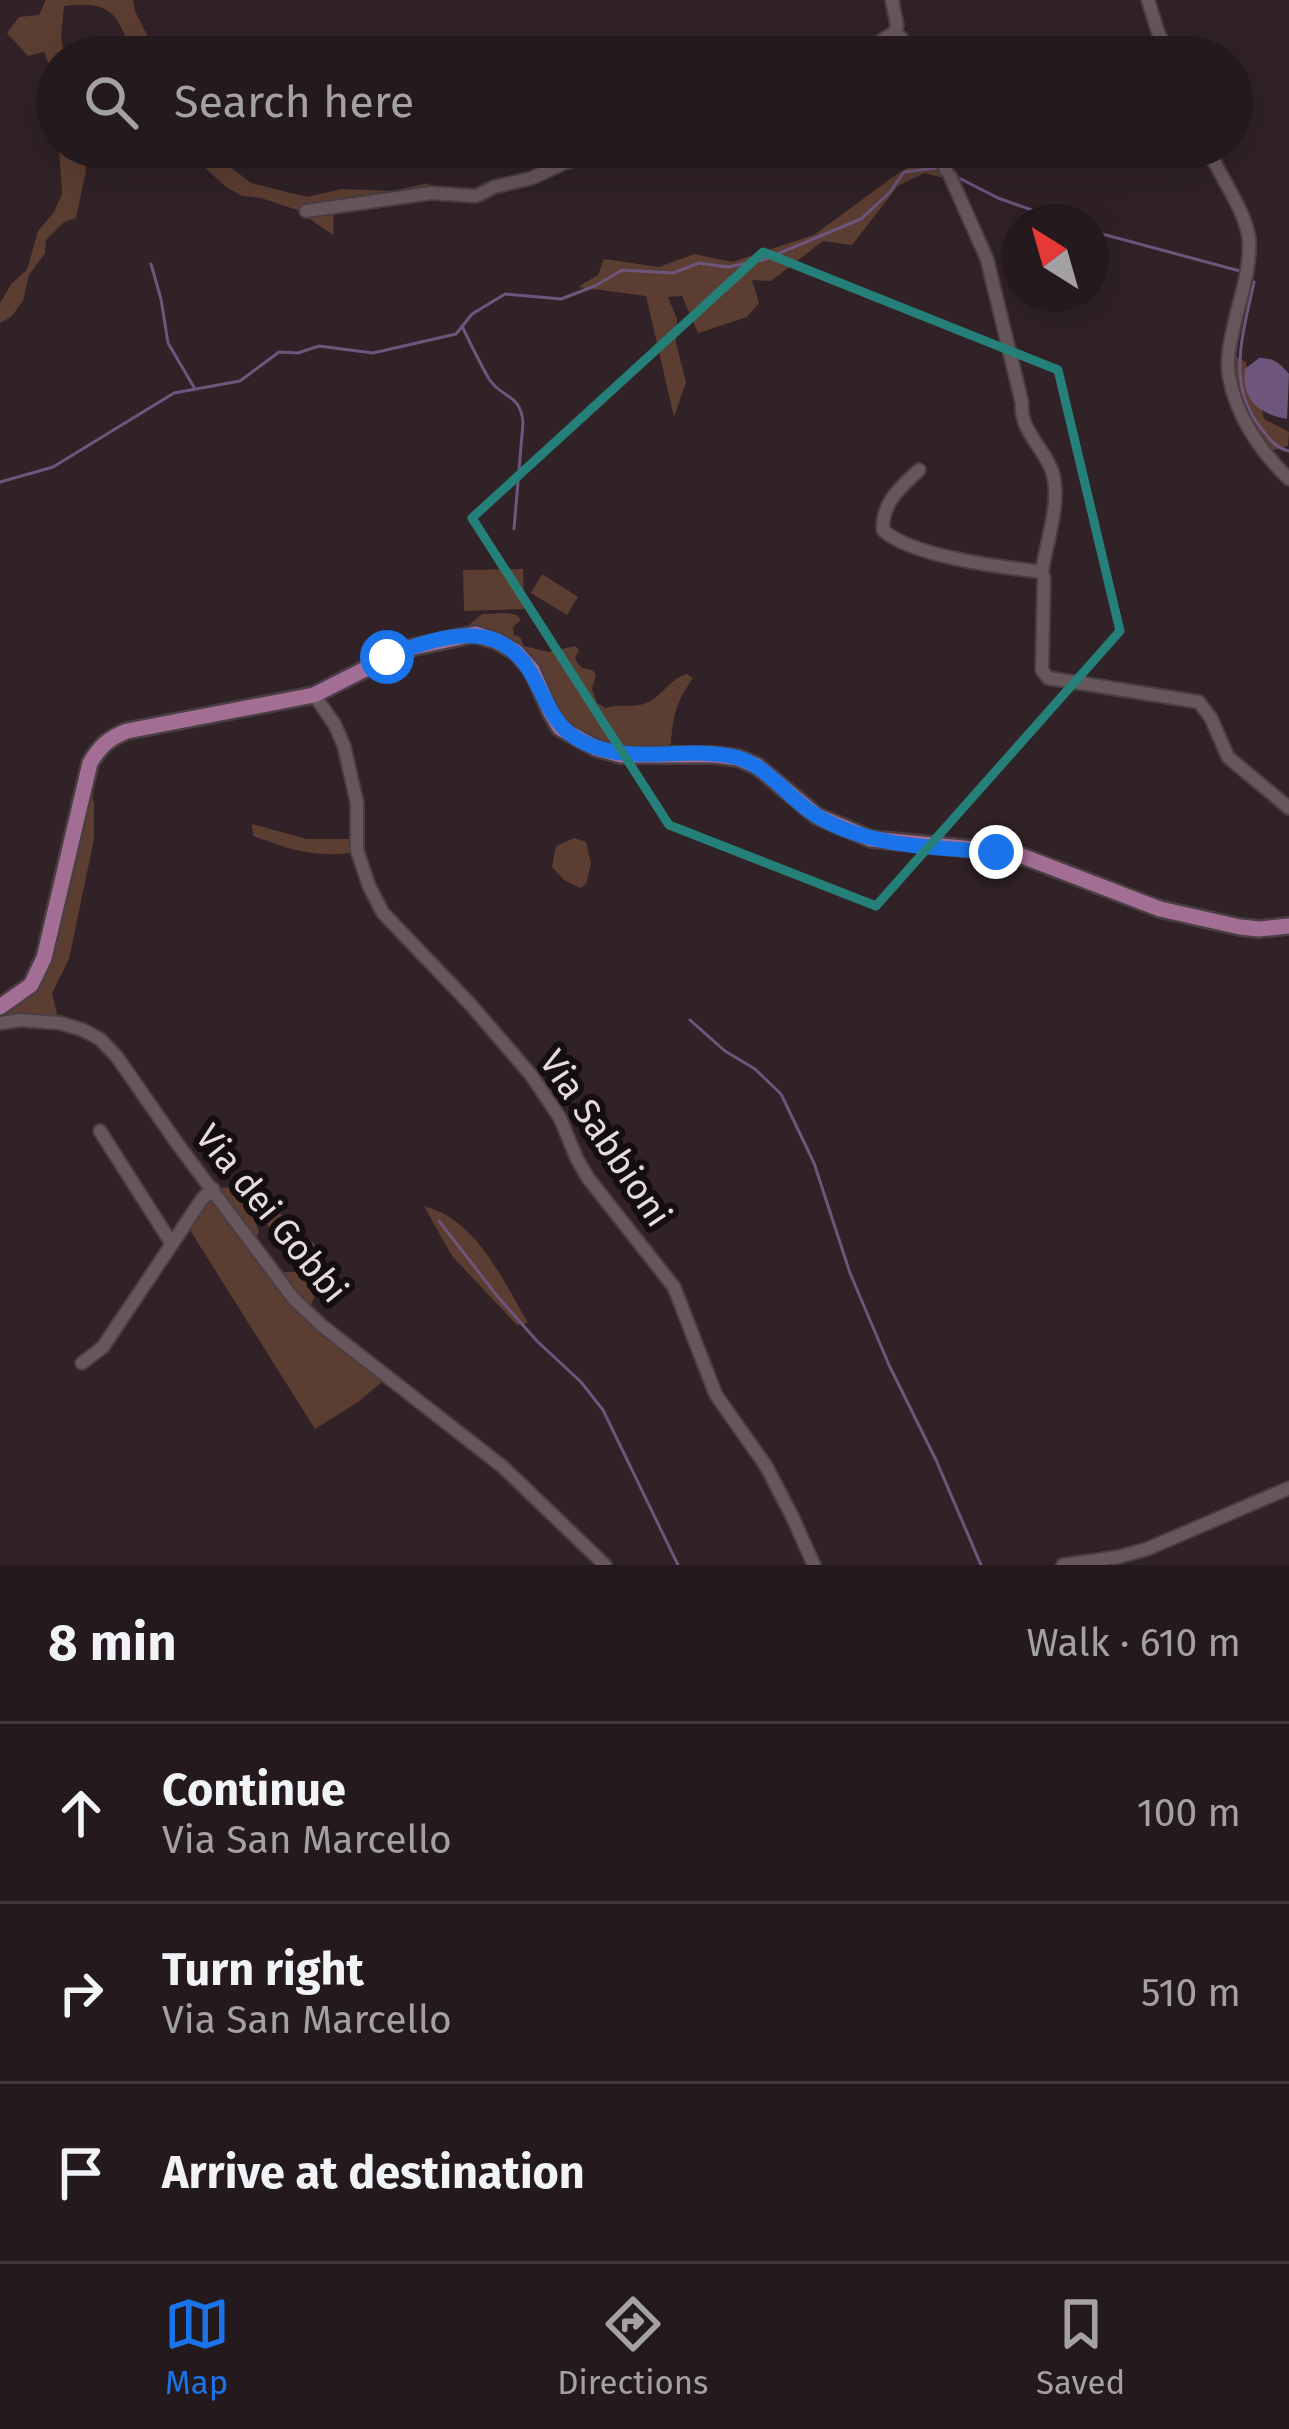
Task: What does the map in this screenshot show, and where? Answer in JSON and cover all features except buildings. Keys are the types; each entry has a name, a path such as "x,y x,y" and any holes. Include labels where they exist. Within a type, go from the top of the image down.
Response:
{"main road":[{"path":"0,1007 31,985 44,958 90,763 111,738 314,695 405,649 475,634 516,652 532,670 560,728 596,748 621,754 738,758 757,766 817,816 871,838 1014,853 1160,909 1240,927 1289,926"}],"street":[{"path":"889,36 897,25 892,0"},
{"path":"1148,0 1160,36"},
{"path":"895,32 899,36"},
{"path":"306,212 431,193 476,196 553,168"},
{"path":"946,168 987,259 1022,403 1021,416 1049,460 1055,481 1042,572 1042,670 1048,678 1199,702 1228,757 1289,808"},
{"path":"1218,168 1240,210 1249,245 1248,272 1230,343 1229,377 1251,431 1289,479"},
{"path":"919,470 892,497 882,515 883,530 893,540 963,561 1042,572"},
{"name":"Via Sabbioni","path":"314,695 344,746 357,803 357,850 383,913 531,1075 560,1118 588,1178 667,1275 716,1395 766,1466 814,1565"},
{"name":"Via dei Gobbi","path":"0,1023 60,1023 100,1039 293,1298 503,1467 605,1565"},
{"path":"100,1131 172,1244"},
{"path":"82,1363 103,1347 213,1189"},
{"path":"1063,1565 1147,1549 1289,1487"}],"highlighted area":[{"path":"763,252 1058,370 1120,631 876,906 669,825 472,518"}],"shaded area":[{"path":"46,0 133,0 148,36 125,36 118,21 104,9 64,6 61,36 36,36 36,54 28,56 7,33 19,17 39,15"},
{"path":"60,168 85,168 76,218 64,222 46,240 45,253 29,275 23,301 0,323 0,303 27,270 38,231 62,194"},
{"path":"205,168 232,168 251,183 307,197 342,189 394,191 428,183 431,190 334,203 333,235 297,210 242,196"},
{"path":"908,168 939,168 944,178 924,173 898,186 852,245 823,241 771,281 752,280 759,303 747,317 698,333 682,296 668,297 677,319 676,343 686,382 674,417 646,296 578,287 598,275 604,259 659,267 694,254 732,262 814,235"},
{"path":"1236,357 1246,362 1264,419 1289,432 1288,446 1270,451 1249,418 1235,383"},
{"path":"1259,358 1276,361 1289,374 1287,419 1260,409 1249,397 1245,369"},
{"path":"523,569 524,609 464,611 463,570"},
{"path":"542,574 578,597 567,615 531,593"},
{"path":"508,613 521,620 513,627 524,646 548,652 575,646 578,664 596,674 592,689 597,703 606,708 646,703 681,676 693,678 676,709 671,744 612,747 569,730 536,671 470,630 469,625 482,614"},
{"path":"88,784 94,802 94,839 69,959 52,993 58,1018 0,1020 0,1011 28,995"},
{"path":"252,824 307,839 355,839 354,852 290,849 253,836"},
{"path":"574,838 586,842 591,863 586,884 580,888 552,867 556,846"},
{"path":"217,1187 242,1189 270,1200 291,1227 314,1243 323,1279 309,1309 277,1272 295,1272 291,1246 253,1212 259,1233 253,1241"},
{"path":"212,1193 294,1303 384,1380 315,1429 188,1227"},
{"path":"424,1206 443,1213 473,1238 498,1270 528,1323 517,1325 452,1256"}],"waterway":[{"path":"0,482 53,467 174,393 240,381 279,352 298,353 319,346 373,353 456,334 472,314 505,294 561,299 622,270 673,273 699,263 728,267 763,260 861,219 904,172 937,168"},
{"path":"957,177 1015,204"},
{"path":"1109,236 1240,271"},
{"path":"151,264 168,343 195,389"},
{"path":"1254,282 1240,357 1243,394 1267,436 1289,451"},
{"path":"462,326 489,379 515,401 521,413 514,529"},
{"path":"690,1020 781,1094 814,1163 850,1273 889,1365 981,1565"},
{"path":"439,1221 498,1297 603,1410 678,1565"}],"route":[{"path":"387,657 422,644 475,634 497,641 516,652 532,670 560,728 596,748 646,756 738,758 757,766 803,806 837,826 871,838 996,852"}]}
